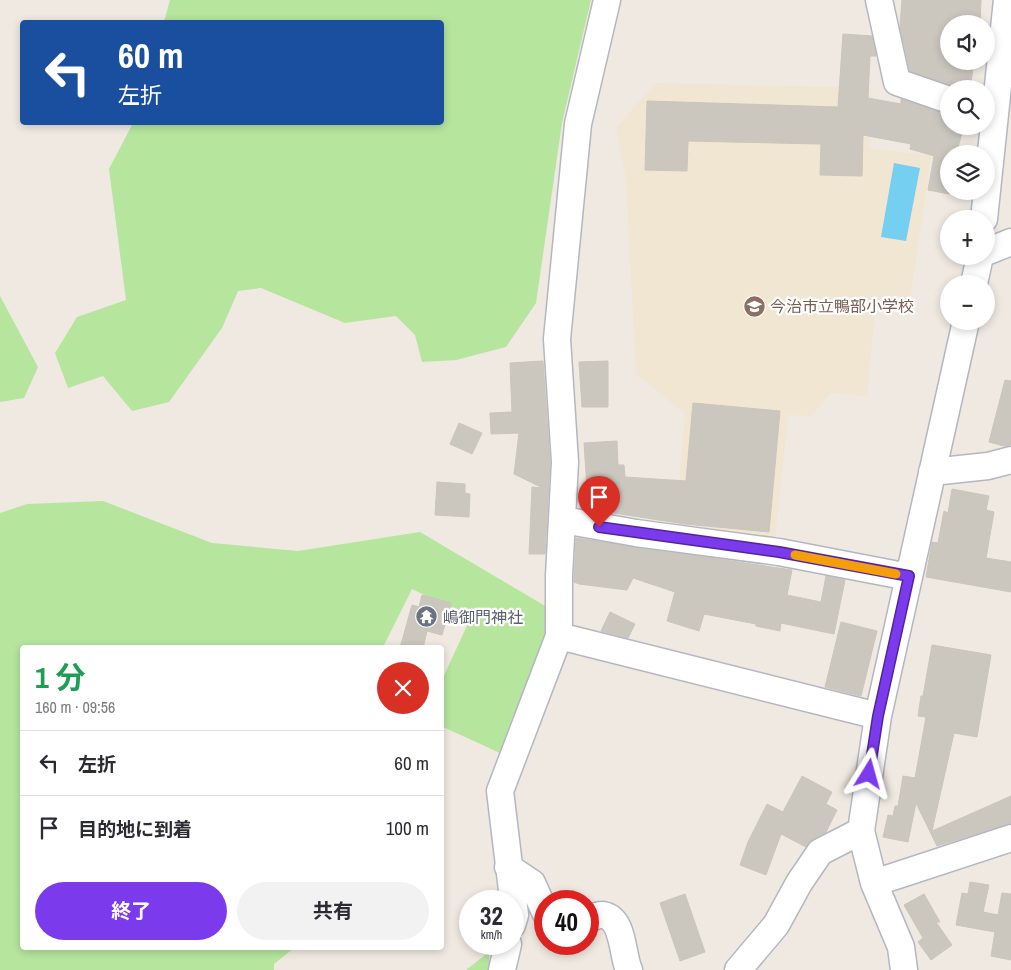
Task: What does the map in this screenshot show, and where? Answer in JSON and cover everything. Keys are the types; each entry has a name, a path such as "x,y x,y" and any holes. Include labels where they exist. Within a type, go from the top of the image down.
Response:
{"street":[{"path":"511,890 500,791 559,636 559,576 564,462 557,339 578,124 607,0"},
{"path":"879,0 897,82 940,97"},
{"path":"995,83 1008,0"},
{"path":"985,210 989,135"},
{"path":"995,248 1011,242"},
{"path":"904,970 901,947 874,883 861,831 878,716 964,330"},
{"path":"932,472 988,466 1011,460"},
{"path":"562,520 636,533 779,552 909,576"},
{"path":"559,636 878,716"},
{"path":"739,970 776,925 820,852 861,831"},
{"path":"874,883 1011,838"},
{"path":"508,867 532,883 535,890"},
{"path":"599,915 609,917 619,928 629,970"},
{"path":"502,970 505,955"}],"shaded area":[{"name":"今治市立鴨部小学校","path":"656,83 871,88 870,148 931,156 908,314 876,299 867,396 831,393 811,416 788,415 775,542 676,527 685,414 636,374 626,177 616,128"}],"green space":[{"path":"170,0 591,0 562,123 536,303 506,347 456,360 422,362 415,335 396,316 345,323 261,288 238,291 222,328 169,402 132,411 103,376 68,388 55,353 77,317 126,300 109,169 132,125 444,125 444,20 165,20"},
{"path":"0,296 38,367 24,398 0,402"},
{"path":"103,501 212,543 298,551 420,532 547,607 548,641 500,753 444,727 444,676 471,617 412,589 384,645 20,645 20,950 292,950 274,964 274,970 0,970 0,513 27,504"},
{"path":"485,955 489,955 489,970 466,970"}],"water":[{"path":"894,163 920,168 906,241 881,237"}],"building":[{"path":"902,0 981,0 980,15 940,15 940,70 973,70 971,80 940,80 940,82 910,71 900,26"},
{"path":"843,34 872,36 876,56 870,56 868,98 901,104 901,99 940,112 940,135 961,135 959,145 940,145 940,192 928,190 934,156 910,149 911,144 863,135 862,176 820,175 821,144 688,141 687,171 645,170 647,101 838,107"},
{"path":"543,361 550,462 545,554 529,554 532,487 543,488 514,474 519,433 491,434 490,413 512,412 510,363"},
{"path":"608,361 608,407 582,407 579,362"},
{"path":"1005,380 1011,381 1011,445 1004,446 989,442"},
{"path":"693,403 780,411 769,532 685,524 594,510 592,488 587,488 584,443 617,441 618,465 624,465 625,477 686,481"},
{"path":"459,423 482,433 472,454 450,444"},
{"path":"437,482 465,484 465,493 470,494 469,517 435,515"},
{"path":"952,489 989,496 986,510 994,512 986,558 1011,562 1011,592 926,577 932,542 938,543 944,511 948,513"},
{"path":"576,538 792,570 787,595 821,602 826,576 845,580 834,634 781,623 780,631 756,626 756,624 704,614 699,631 667,621 675,592 633,578 627,590 574,582"},
{"name":"嶋御門神社","path":"422,595 451,603 442,635 427,631 424,645 401,645 412,605 419,607"},
{"path":"610,612 635,624 628,638 601,631"},
{"path":"841,622 877,631 861,696 825,687"},
{"path":"932,645 991,655 977,737 954,733 932,831 1011,796 1011,823 937,846 916,803 908,842 883,837 888,815 893,816 895,806 898,806 903,776 915,778 926,717 918,716"},
{"path":"802,776 832,792 826,804 837,810 826,832 813,839 806,847 781,834 766,875 740,865 748,842 767,804 783,812"},
{"path":"970,882 989,885 983,912 998,915 1002,893 1011,894 1011,960 991,956 995,932 956,925 962,893 968,894"},
{"path":"685,894 705,952 680,961 660,903"},
{"path":"924,894 940,922 936,922 952,945 931,960 918,942 923,938 904,905"}],"slow traffic":[{"path":"795,555 896,574"}],"place":[{"name":"今治市立鴨部小学校","path":"754,306"},
{"name":"嶋御門神社","path":"427,617"}],"route":[{"path":"599,527 779,552 909,576 878,716 869,774"}]}
